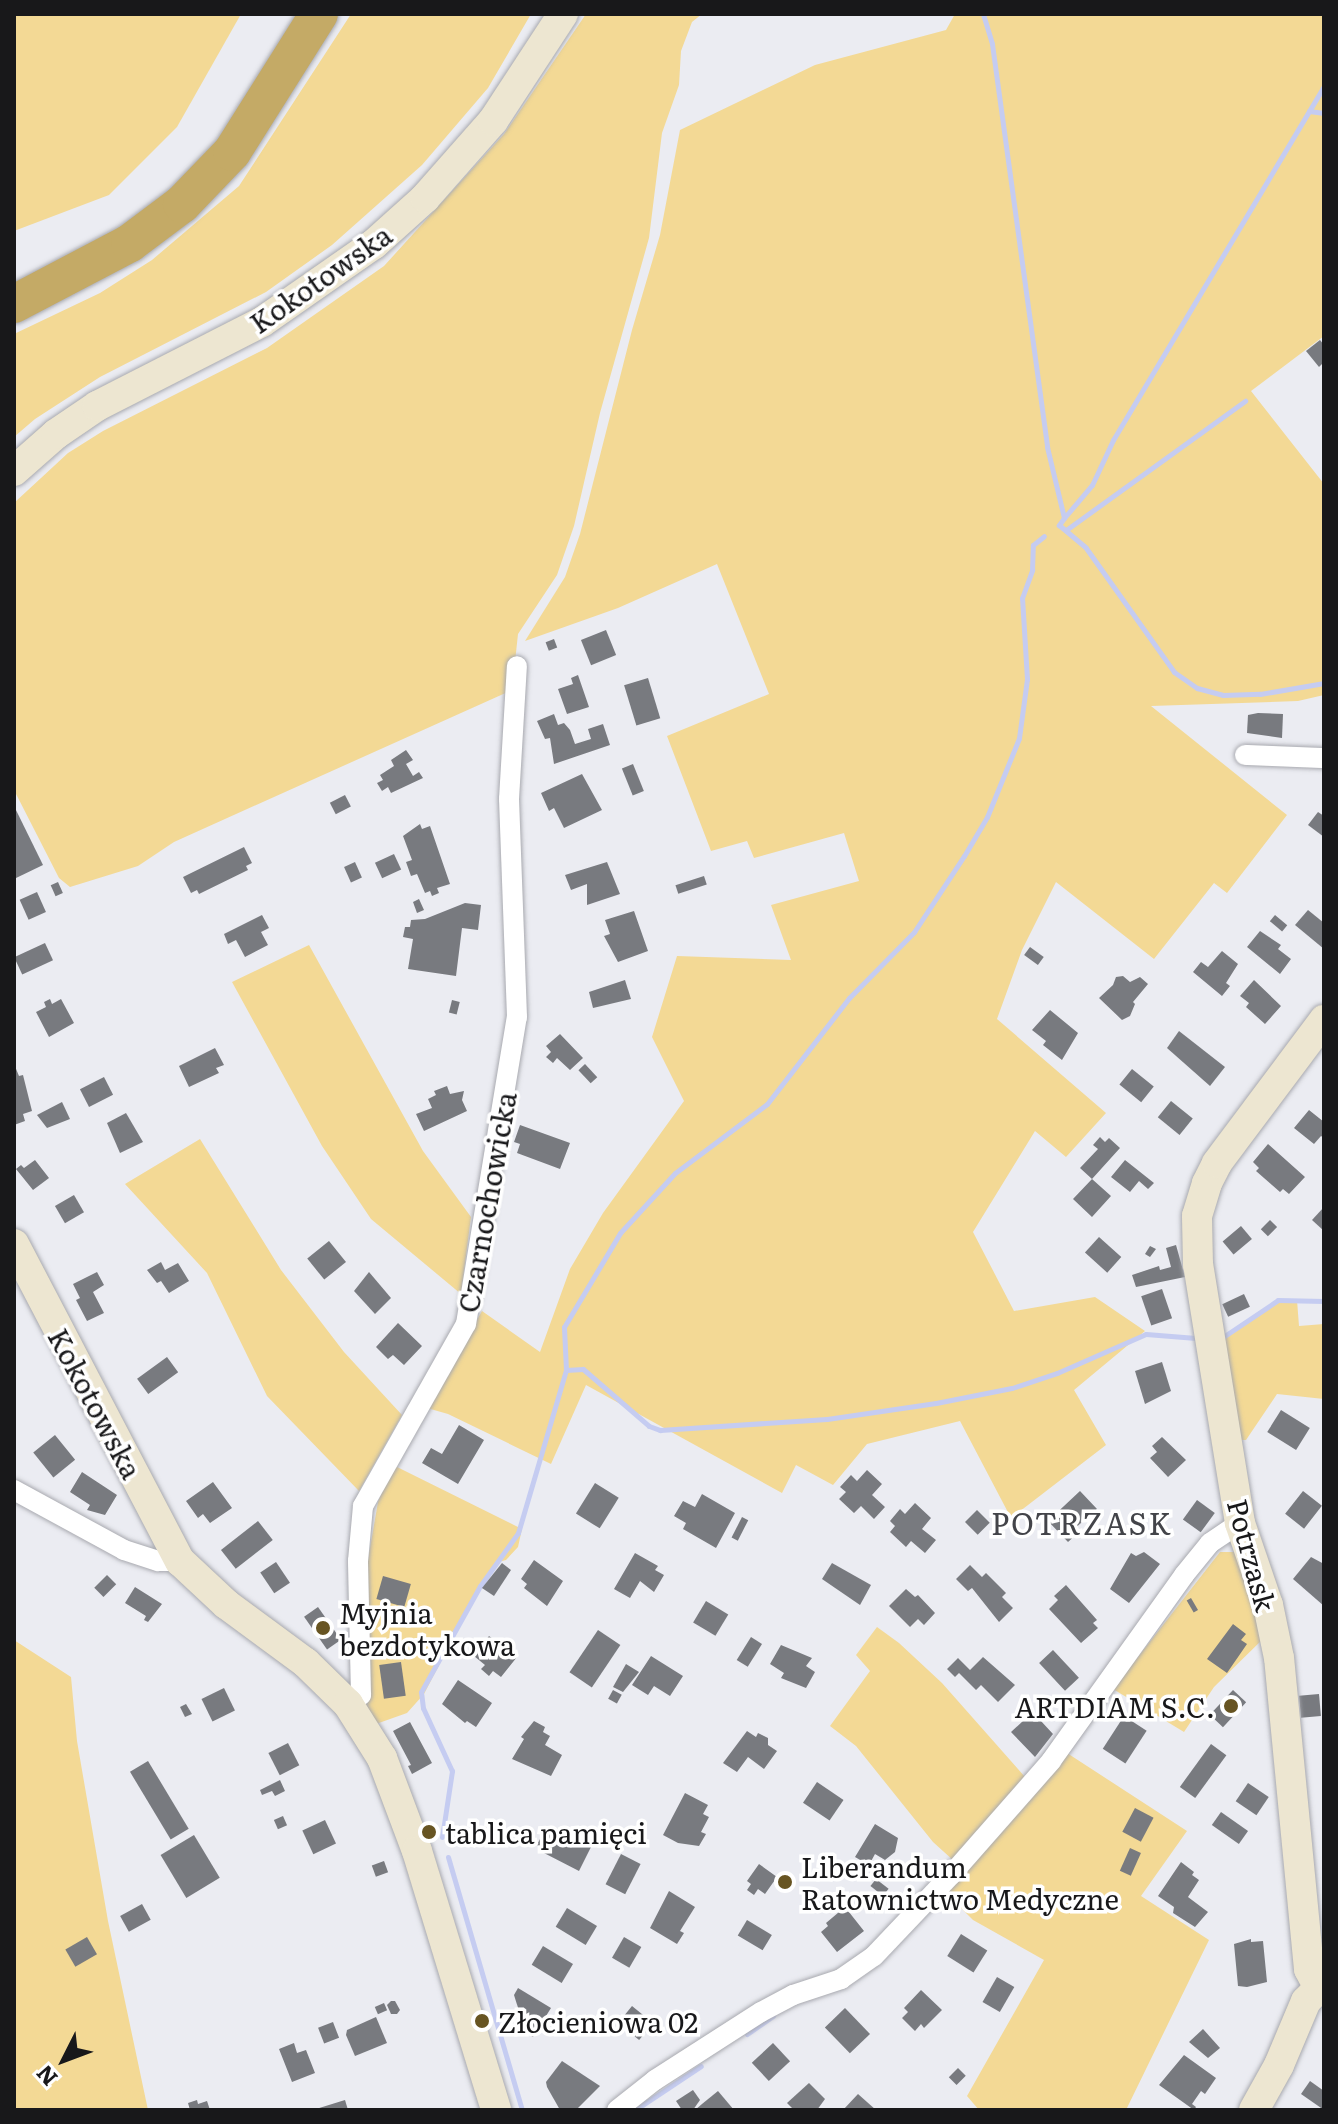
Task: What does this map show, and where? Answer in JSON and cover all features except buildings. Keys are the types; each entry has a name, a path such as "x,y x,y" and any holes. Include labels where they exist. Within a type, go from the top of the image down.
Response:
{"highway":[{"path":"14,304 130,243 157,225 201,186 255,120 319,14"}],"street":[{"name":"Kokotowska","path":"14,471 56,434 97,406 262,322 374,244 425,198 493,121 563,14"},
{"name":"Czarnochowicka","path":"348,1704 361,1695 358,1561 363,1506 466,1324 517,1017 509,799 517,666"},
{"path":"1245,755 1324,758"},
{"name":"Potrzask","path":"1254,2110 1279,2065 1306,2001 1322,1989 1309,1969 1279,1658 1268,1605 1240,1523 1198,1265 1197,1216 1217,1163 1323,1023"},
{"name":"Kokotowska","path":"14,1244 180,1561 226,1604 306,1663 348,1704 382,1758 417,1851 496,2110"},
{"path":"14,1490 124,1550 158,1561 180,1561"},
{"path":"625,2104 761,2012 793,1995 841,1979 874,1956 951,1875 1051,1761 1210,1543 1240,1523"}],"shaded area":[{"path":"14,14 241,14 177,127 109,195 14,231"},
{"path":"351,14 531,14 488,88 422,165 332,245 266,292 100,377 35,419 14,437 14,334 100,293 152,260 239,186"},
{"path":"586,14 702,14 692,22 681,51 679,85 662,133 649,238 600,413 574,526 557,575 518,634 512,690 174,842 138,866 70,887 59,878 14,790 14,503 68,453 103,431 267,348 384,266 504,134"},
{"path":"955,14 1324,14 1324,336 1251,391 1324,484 1324,695 1298,701 1151,706 1287,815 1227,893 1214,883 1154,959 1056,882 1022,950 997,1019 1106,1113 1066,1157 1035,1131 973,1232 1014,1311 1095,1297 1145,1331 1074,1390 1106,1445 1011,1518 960,1421 867,1444 833,1485 796,1465 782,1493 586,1385 551,1464 448,1414 427,1408 482,1311 540,1352 570,1269 603,1213 684,1101 652,1037 677,956 791,960 771,905 859,881 844,833 754,858 747,841 711,851 667,736 769,694 717,564 618,608 525,641 565,577 580,534 632,330 660,235 680,130 815,65 946,30"},
{"path":"309,945 423,1151 471,1217 461,1294 371,1219 322,1146 232,982"},
{"path":"200,1139 281,1270 344,1352 402,1415 359,1491 267,1396 207,1273 125,1184"},
{"path":"1297,1300 1299,1326 1324,1324 1324,1399 1277,1394 1246,1440 1234,1440 1222,1340 1277,1303"},
{"path":"393,1465 522,1529 518,1547 506,1560 498,1562 471,1604 424,1694 407,1713 376,1724 364,1707 366,1571 378,1502"},
{"path":"1220,1552 1238,1552 1264,1638 1214,1687 1184,1732 1113,1689"},
{"path":"877,1627 942,1683 1025,1777 954,1861 933,1842 856,1746 830,1726 870,1671 856,1655"},
{"path":"14,1640 71,1677 77,1741 108,1921 148,2110 14,2110"},
{"path":"1067,1753 1187,1831 1141,1896 1209,1940 1126,2110 979,2110 967,2096 1044,1960 973,1920 946,1893 1043,1785"}],"waterway":[{"path":"983,14 992,44 1047,447 1064,518 1059,525 1086,548 1174,672 1197,688 1223,695 1260,694 1324,683"},
{"path":"1064,518 1092,485 1113,440 1324,86"},
{"path":"1309,111 1324,113"},
{"path":"1066,530 1245,401"},
{"path":"442,1837 452,1771 423,1708 421,1692 480,1586 518,1533 566,1370 564,1327 620,1233 675,1173 767,1104 849,998 914,932 964,856 987,817 1019,738 1027,679 1022,598 1032,570 1033,545 1044,536"},
{"path":"1223,1337 1278,1300 1324,1301"},
{"path":"566,1370 583,1369 649,1426 660,1430 827,1419 936,1403 1012,1388 1057,1373 1146,1334 1196,1338"},
{"path":"448,1857 522,2110"},
{"path":"747,2034 773,2016"},
{"path":"635,2110 701,2066"}],"place":[{"name":"Myjnia bezdotykowa","path":"323,1628"},
{"name":"ARTDIAM S.C.","path":"1231,1706"},
{"name":"tablica pamięci","path":"429,1832"},
{"name":"Liberandum Ratownictwo Medyczne","path":"785,1882"},
{"name":"Złocieniowa 02","path":"482,2021"}],"district":[{"name":"POTRZASK","path":"1082,1522"}]}
